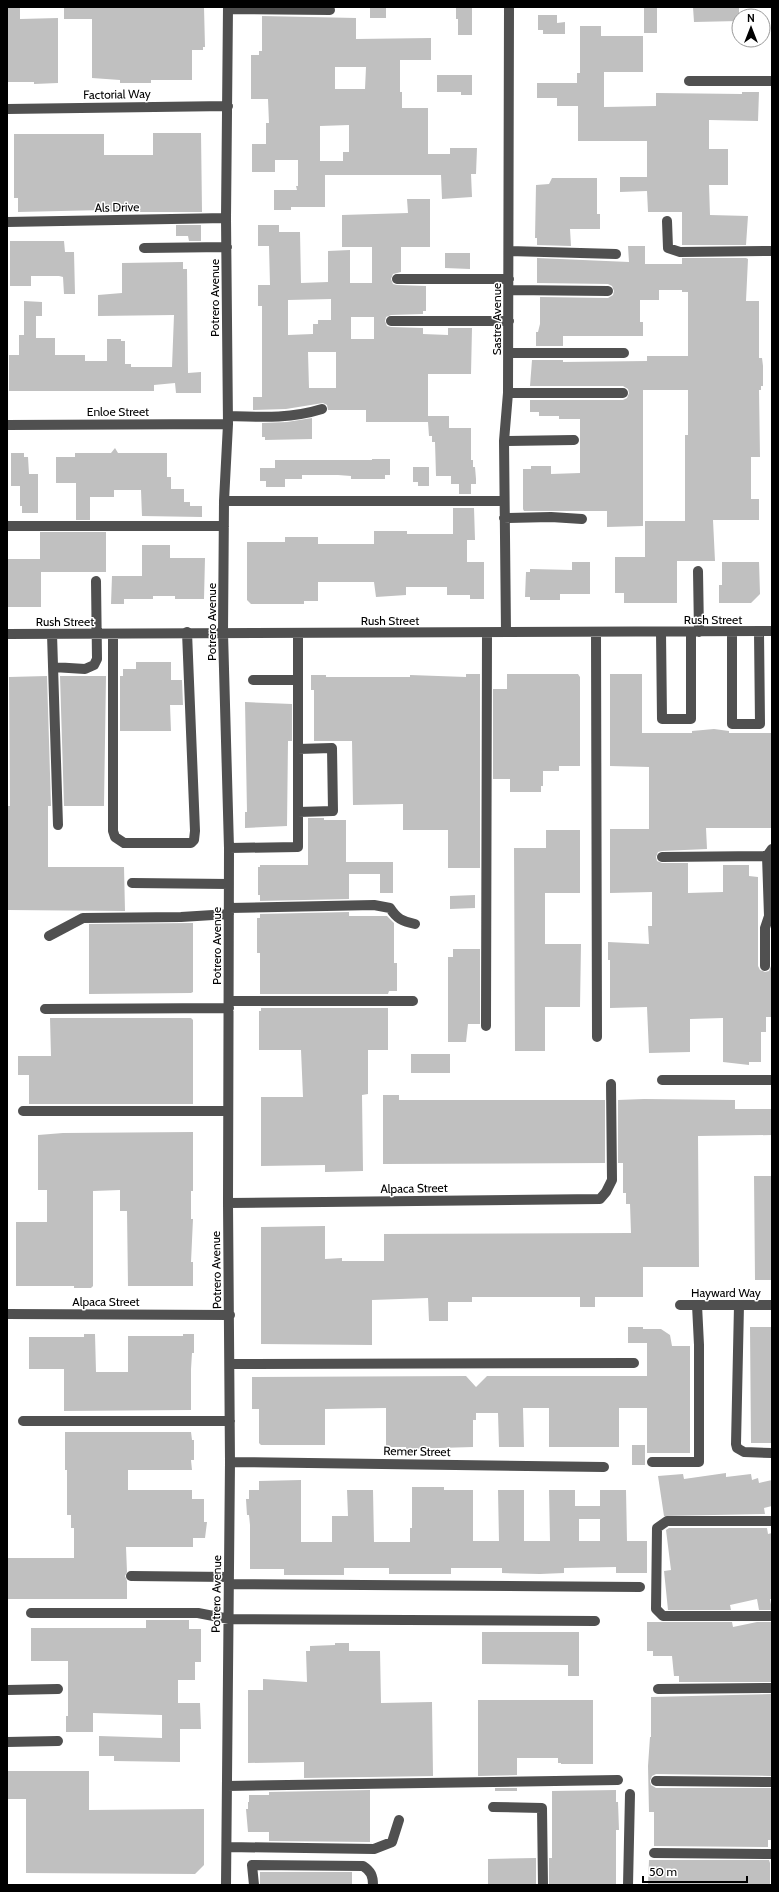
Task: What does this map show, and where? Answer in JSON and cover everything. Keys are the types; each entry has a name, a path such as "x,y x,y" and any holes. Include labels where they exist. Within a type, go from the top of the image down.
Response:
{"street":[{"name":"Sastre Avenue","path":"506,632 504,441 508,393 509,7"},
{"path":"228,8 330,10"},
{"name":"Potrero Avenue","path":"226,1885 230,1462 228,1203 229,848 223,633 224,501 228,420 226,218 228,8"},
{"path":"689,81 772,81"},
{"name":"Factorial Way","path":"7,109 228,106"},
{"name":"Als Drive","path":"7,222 226,218"},
{"path":"667,221 668,248 680,252 772,252"},
{"path":"144,248 227,247"},
{"path":"509,251 616,254"},
{"path":"396,279 508,279"},
{"path":"508,290 608,291"},
{"path":"391,321 508,321"},
{"path":"508,353 624,353"},
{"path":"508,393 623,393"},
{"name":"Enloe Street","path":"7,425 278,418 305,414 322,409"},
{"path":"504,441 574,440"},
{"path":"224,501 504,501"},
{"path":"504,518 551,517 582,519"},
{"path":"7,526 224,526"},
{"path":"661,632 662,719 691,719 698,571"},
{"path":"53,667 85,669 94,665 97,659 96,581"},
{"name":"Rush Street","path":"7,634 187,632 486,633 772,631"},
{"path":"113,634 113,831 115,837 124,843 191,843 194,840 196,831 187,632"},
{"path":"596,632 597,1038"},
{"path":"732,632 732,724 760,724 759,632"},
{"path":"229,848 298,847 298,633"},
{"path":"486,633 486,1026"},
{"path":"52,634 58,825"},
{"path":"253,680 298,680"},
{"path":"298,749 332,748 333,811 298,812"},
{"path":"662,857 770,853 769,916 765,928 765,966"},
{"path":"132,883 229,884"},
{"path":"49,936 83,918 181,917 229,911 374,905 390,908 396,918 401,921 415,924"},
{"path":"45,1009 412,1001"},
{"path":"662,1080 772,1080"},
{"name":"Alpaca Street","path":"228,1203 600,1199 606,1192 612,1180 611,1084"},
{"path":"23,1111 228,1111"},
{"name":"Hayward Way","path":"680,1305 772,1305"},
{"path":"652,1462 699,1462 699,1345 697,1305"},
{"path":"739,1305 736,1444 737,1448 744,1452 772,1453"},
{"name":"Alpaca Street","path":"7,1314 230,1315"},
{"path":"230,1364 634,1363"},
{"path":"23,1421 230,1421"},
{"name":"Remer Street","path":"230,1462 604,1467"},
{"path":"772,1521 667,1521 657,1528 656,1609 663,1616 772,1616"},
{"path":"131,1576 229,1581 640,1587"},
{"path":"31,1613 198,1613 229,1619 595,1621"},
{"path":"658,1689 772,1688"},
{"path":"7,1690 58,1689"},
{"path":"7,1742 58,1741"},
{"path":"227,1786 618,1780"},
{"path":"656,1781 772,1782"},
{"path":"628,1885 630,1794"},
{"path":"492,1807 542,1808 543,1885"},
{"path":"227,1847 374,1849 392,1842 399,1820"},
{"path":"654,1853 772,1854"},
{"path":"254,1885 252,1864 363,1866 369,1870 373,1878 373,1885"}],"building":[{"path":"7,7 20,7 20,19 58,18 58,83 34,84 34,82 7,82"},
{"path":"64,7 204,7 205,47 203,47 203,50 192,50 192,80 151,80 151,83 120,83 120,80 92,78 92,19 64,19"},
{"path":"370,7 386,7 386,18 370,18"},
{"path":"644,7 657,7 657,33 644,33"},
{"path":"693,7 739,7 731,8 731,21 694,22"},
{"path":"456,8 472,8 472,35 458,35"},
{"path":"538,15 557,15 557,23 565,22 565,34 543,34 543,30 538,30"},
{"path":"262,16 356,18 356,39 431,38 431,60 400,60 400,92 402,92 402,108 428,108 428,154 450,154 450,148 477,148 476,174 471,174 472,197 442,199 441,175 325,175 325,207 291,207 291,210 274,210 274,190 297,190 298,160 275,160 275,172 252,172 252,144 266,144 266,123 269,123 268,99 251,99 251,55 259,55 259,51 262,51","holes":["335,67 366,67 365,89 335,89","349,125 349,152 343,152 343,161 320,161 320,126"]},
{"path":"580,26 601,26 601,36 643,36 643,72 604,72 604,107 656,106 656,93 742,94 742,92 759,92 758,121 709,120 709,149 728,149 728,185 709,185 710,215 748,216 746,245 682,245 682,212 648,212 647,191 620,192 620,177 647,177 647,141 578,141 578,106 557,106 557,98 537,98 537,83 577,83 577,73 580,73"},
{"path":"437,75 472,75 472,95 461,95 461,92 437,92"},
{"path":"153,133 201,133 202,212 104,212 104,210 18,212 18,198 14,198 14,134 104,134 104,155 153,155"},
{"path":"552,178 597,178 597,214 600,214 600,229 570,229 571,246 537,245 537,238 535,238 536,185 549,184"},
{"path":"407,199 430,199 430,247 401,247 401,272 393,274 391,279 393,284 397,285 426,286 426,311 423,311 423,314 391,315 386,317 385,321 387,326 391,327 423,328 423,334 448,335 448,328 472,328 471,374 428,374 428,416 449,416 449,428 471,428 471,460 473,460 473,467 475,467 476,484 471,484 471,494 459,494 459,484 451,484 451,476 436,476 435,442 432,442 432,436 429,436 428,422 366,422 366,410 328,410 327,405 323,403 286,409 253,410 253,397 262,397 262,306 258,306 258,285 270,285 269,246 258,246 258,225 279,225 279,232 300,232 301,283 328,282 328,251 350,250 350,283 372,283 372,247 342,247 342,215 408,213","holes":["331,299 331,320 318,320 318,324 313,324 313,334 288,335 288,300","351,317 374,317 374,339 351,339","308,352 336,352 336,388 309,388"]},
{"path":"176,225 201,225 201,241 189,241 188,236 176,236"},
{"path":"10,241 64,241 65,252 74,252 75,294 64,294 63,277 59,276 31,276 31,286 10,286"},
{"path":"628,246 645,246 645,264 682,264 682,258 746,258 748,259 746,301 759,301 759,358 762,358 763,386 761,386 761,390 759,390 760,457 751,457 751,499 759,499 759,520 713,520 715,561 677,561 677,603 624,603 624,593 615,593 615,557 645,557 645,521 685,521 685,435 688,435 688,390 643,390 643,526 607,527 607,511 524,511 523,509 523,469 531,469 531,466 551,466 551,474 580,473 580,419 559,419 559,416 539,416 539,412 530,412 530,400 623,400 627,398 629,393 628,389 623,386 530,386 532,360 563,360 563,362 647,361 647,356 688,356 688,292 682,292 682,290 659,290 659,300 640,300 640,322 643,322 643,336 563,336 563,346 536,346 536,332 538,332 540,324 540,297 608,298 613,295 614,291 612,286 608,284 537,283 537,258 629,262"},
{"path":"445,253 470,253 470,269 445,268"},
{"path":"183,262 183,269 187,269 188,373 201,372 201,393 176,393 175,383 154,385 154,391 9,391 9,355 19,355 19,335 24,335 24,301 42,302 42,316 36,316 36,338 55,338 55,355 85,355 85,361 107,361 107,339 121,339 121,341 125,341 125,364 131,364 131,367 172,367 174,315 98,316 98,295 122,293 122,263"},
{"path":"312,418 312,439 265,440 265,437 262,437 262,423 287,422"},
{"path":"115,448 118,453 167,453 167,477 171,477 171,489 184,489 184,502 190,502 190,506 202,506 202,517 142,516 141,490 114,490 114,497 90,497 90,520 76,520 76,483 56,483 56,457 75,457 75,453 111,453"},
{"path":"11,453 24,453 24,457 28,457 29,474 38,474 38,513 22,513 22,506 20,506 20,486 11,486"},
{"path":"390,459 390,475 385,475 385,479 351,479 351,476 302,475 302,479 285,479 285,487 266,487 266,481 260,481 260,468 275,468 275,460"},
{"path":"413,467 429,467 429,486 418,486 418,482 413,482"},
{"path":"453,508 474,508 475,540 467,540 467,562 484,562 484,599 470,599 470,595 447,595 447,587 406,587 406,595 376,597 374,582 318,582 318,601 304,601 304,604 251,604 247,600 247,542 285,542 285,537 318,537 318,544 374,544 374,531 407,531 407,534 453,534"},
{"path":"40,532 106,532 106,572 41,572 41,607 7,607 7,559 40,559"},
{"path":"142,545 170,545 170,558 205,558 204,599 175,599 175,596 153,596 153,599 124,599 124,604 111,604 112,576 142,576"},
{"path":"572,562 590,562 590,594 560,594 560,600 530,600 530,597 525,597 526,572 530,572 530,569 572,570"},
{"path":"722,562 759,562 760,594 751,603 719,603 719,585 722,585"},
{"path":"136,662 171,662 171,680 182,680 183,705 170,705 171,731 120,731 120,676 123,676 123,669 136,669"},
{"path":"466,674 480,674 480,868 448,868 448,830 403,830 403,804 353,805 352,741 314,741 314,690 311,690 311,675 326,675 326,677 410,677 410,675 466,677"},
{"path":"507,674 578,674 580,677 580,766 559,766 559,771 543,771 543,786 541,786 541,792 510,792 510,779 493,779 493,689 507,689"},
{"path":"610,674 642,674 642,733 692,733 692,731 714,729 729,731 729,733 772,733 772,828 706,828 707,849 662,851 658,852 656,857 657,861 662,863 688,863 688,893 723,892 723,865 749,865 749,876 758,877 758,966 760,970 765,972 769,971 771,966 772,928 772,1017 766,1017 766,1032 761,1032 761,1062 749,1062 749,1065 723,1062 723,1018 690,1019 690,1052 649,1053 647,1007 610,1008 610,960 608,960 608,942 649,944 648,926 652,926 652,892 610,893 610,829 649,829 649,767 610,766"},
{"path":"47,676 51,806 48,806 48,867 124,867 125,911 8,910 8,806 10,806 9,677"},
{"path":"60,676 106,676 104,806 64,806"},
{"path":"245,702 292,704 292,741 288,741 287,826 245,828 245,812 247,812"},
{"path":"308,818 346,820 346,862 393,862 393,893 380,893 380,874 349,874 349,899 260,901 260,895 258,895 258,867 260,867 260,865 308,865"},
{"path":"546,830 580,830 580,893 545,893 545,944 581,944 580,1007 545,1007 545,1051 515,1051 514,848 546,848"},
{"path":"475,895 475,908 450,909 450,896"},
{"path":"349,912 349,916 387,916 394,923 394,963 397,963 397,991 389,991 388,994 260,994 260,953 257,953 257,918 260,918 260,914"},
{"path":"193,923 193,992 89,994 89,924"},
{"path":"453,949 480,949 480,1024 468,1024 466,1042 448,1042 448,957 453,957"},
{"path":"261,1008 388,1008 388,1050 368,1050 368,1094 362,1095 363,1171 325,1172 325,1165 261,1166 261,1097 303,1097 301,1050 259,1050 259,1011 261,1011"},
{"path":"50,1018 191,1018 193,1020 193,1104 29,1104 29,1075 18,1075 18,1056 51,1056"},
{"path":"411,1054 450,1054 450,1073 411,1073"},
{"path":"383,1095 399,1095 399,1100 605,1100 605,1163 383,1164"},
{"path":"618,1100 735,1100 735,1109 772,1109 772,1135 698,1136 699,1267 643,1267 643,1297 595,1297 595,1307 580,1307 580,1297 472,1297 472,1302 448,1302 448,1321 429,1321 428,1298 372,1300 372,1345 261,1344 261,1227 325,1226 325,1259 342,1258 342,1261 384,1261 384,1234 631,1233 630,1204 626,1204 626,1193 623,1193 623,1163 618,1163"},
{"path":"193,1132 193,1191 191,1191 191,1219 193,1219 191,1262 193,1262 193,1286 128,1286 127,1211 120,1211 120,1190 93,1191 93,1286 91,1288 74,1288 74,1286 16,1286 16,1222 47,1222 47,1190 38,1190 38,1135 63,1133"},
{"path":"754,1176 772,1176 772,1280 755,1280"},
{"path":"628,1327 661,1329 670,1335 672,1346 690,1346 690,1453 647,1453 647,1408 619,1408 619,1447 549,1447 549,1408 523,1408 524,1447 499,1447 498,1413 476,1413 476,1420 473,1420 473,1447 406,1449 406,1447 386,1447 386,1408 325,1409 325,1445 261,1445 259,1443 259,1409 252,1409 252,1377 466,1376 476,1387 487,1376 647,1376 647,1343 628,1343"},
{"path":"750,1327 772,1327 772,1443 751,1443"},
{"path":"84,1334 95,1334 96,1372 128,1372 128,1336 183,1336 183,1334 194,1334 194,1353 192,1353 191,1369 191,1410 64,1411 64,1369 29,1369 29,1337 84,1337"},
{"path":"65,1432 191,1432 192,1440 194,1440 194,1460 191,1460 192,1470 128,1470 128,1490 192,1490 192,1499 204,1499 204,1522 207,1522 205,1538 193,1538 193,1547 126,1547 127,1572 125,1576 127,1581 127,1599 7,1599 7,1558 74,1558 74,1528 71,1528 71,1515 67,1515"},
{"path":"632,1445 645,1445 645,1465 632,1465"},
{"path":"726,1473 726,1477 751,1474 752,1480 758,1478 759,1483 772,1480 772,1506 764,1508 765,1514 664,1516 658,1476 683,1474 684,1479"},
{"path":"301,1480 301,1542 332,1542 332,1516 348,1516 347,1490 373,1490 374,1542 410,1542 410,1528 412,1528 412,1487 444,1487 444,1490 473,1490 473,1541 499,1541 498,1490 524,1490 524,1541 550,1541 549,1490 575,1490 575,1506 600,1506 600,1490 626,1490 627,1541 647,1541 647,1573 616,1573 616,1567 564,1568 564,1573 540,1574 502,1573 502,1568 451,1568 451,1574 389,1574 389,1568 344,1568 344,1575 284,1575 284,1569 250,1569 250,1525 249,1515 247,1515 246,1499 249,1499 249,1490 259,1490 259,1481","holes":["579,1519 600,1519 600,1541 579,1541"]},
{"path":"669,1528 767,1528 768,1534 772,1533 772,1599 770,1599 772,1610 759,1610 757,1599 730,1605 731,1610 668,1610 664,1571 671,1570 666,1530"},
{"path":"146,1620 189,1620 189,1629 201,1629 201,1662 195,1662 195,1680 178,1680 178,1703 200,1703 201,1729 180,1729 180,1762 114,1761 114,1756 99,1756 99,1736 162,1738 162,1715 93,1713 93,1732 66,1732 66,1716 68,1716 68,1661 31,1661 31,1628 146,1628"},
{"path":"647,1622 732,1622 733,1627 757,1622 772,1622 772,1682 679,1682 679,1676 674,1676 672,1656 653,1656 653,1651 647,1651"},
{"path":"482,1632 579,1632 579,1676 568,1676 568,1665 482,1664"},
{"path":"335,1643 349,1643 349,1651 380,1651 381,1703 432,1702 433,1776 304,1778 304,1762 248,1763 248,1690 263,1690 263,1679 307,1682 306,1651 310,1651 310,1646 335,1645"},
{"path":"772,1694 772,1776 656,1774 652,1776 650,1781 651,1785 656,1788 772,1788 772,1840 768,1840 768,1847 654,1846 654,1812 649,1812 648,1766 651,1737 651,1697"},
{"path":"478,1700 593,1700 593,1764 561,1764 558,1763 558,1758 517,1758 517,1775 478,1776"},
{"path":"7,1771 89,1771 89,1810 204,1809 204,1865 195,1874 26,1873 26,1799 7,1799"},
{"path":"495,1788 517,1788 517,1791 495,1791"},
{"path":"370,1790 370,1842 269,1841 269,1832 248,1832 246,1809 248,1809 249,1795 269,1795 269,1792"},
{"path":"616,1790 619,1830 616,1830 616,1885 549,1885 549,1858 552,1858 552,1791"},
{"path":"536,1858 536,1885 488,1885 488,1859"},
{"path":"649,1860 769,1860 770,1885 648,1885"},
{"path":"260,1872 352,1872 352,1885 260,1885"}]}
